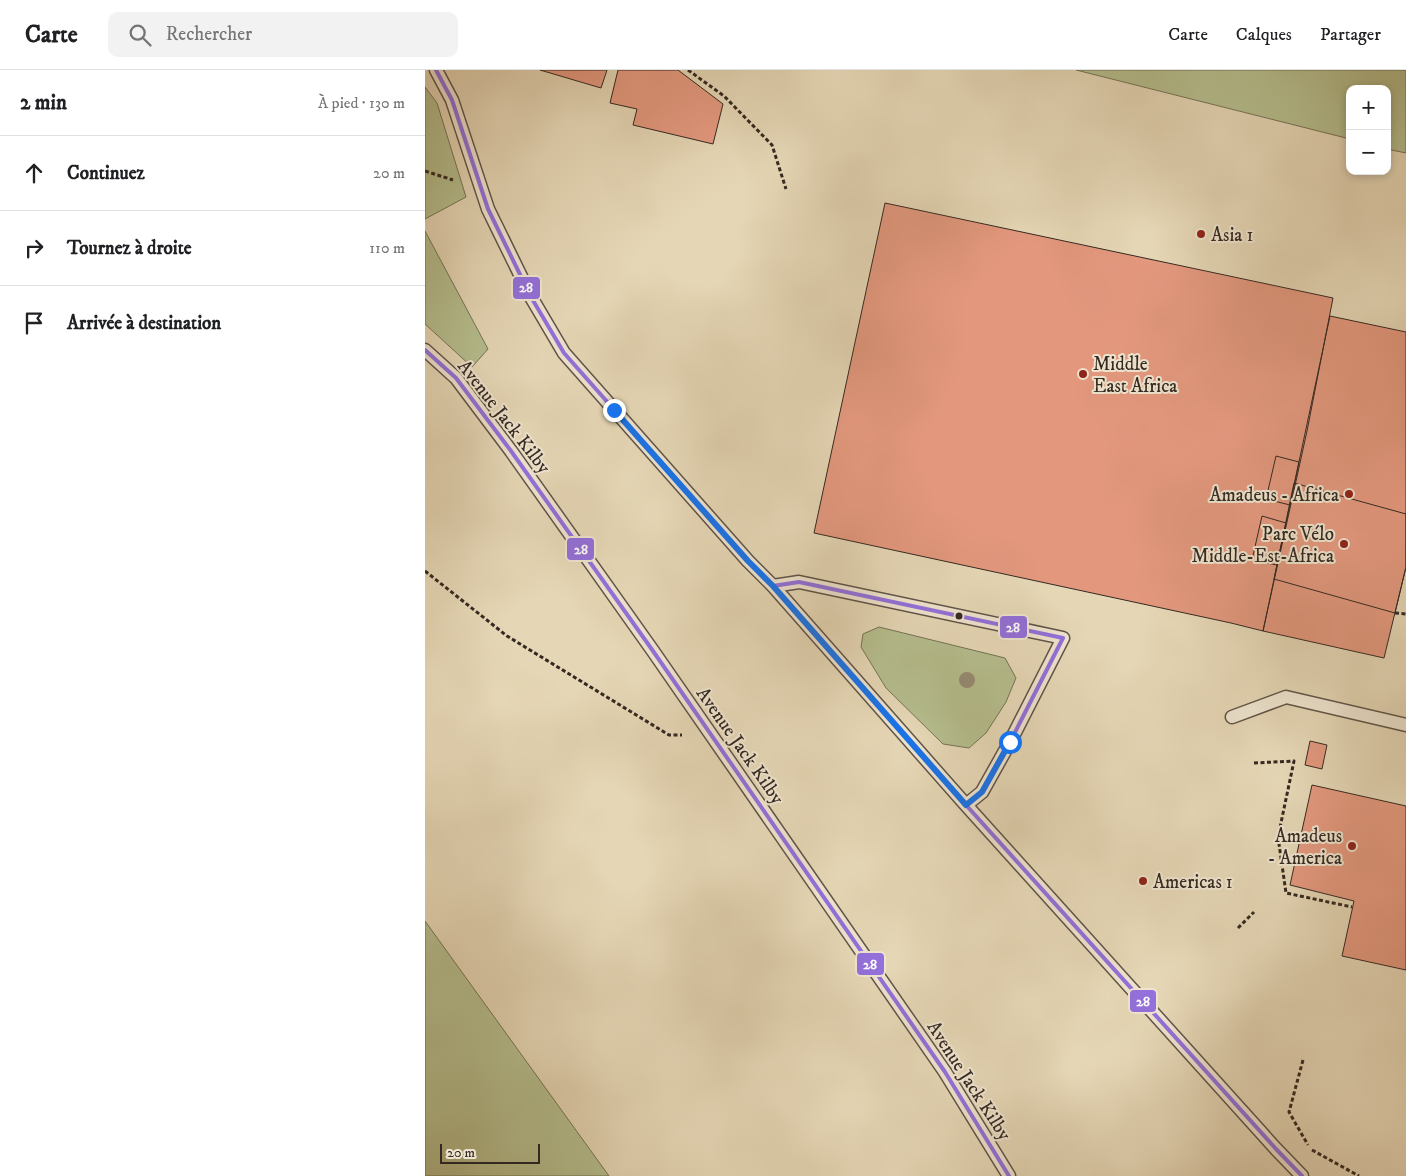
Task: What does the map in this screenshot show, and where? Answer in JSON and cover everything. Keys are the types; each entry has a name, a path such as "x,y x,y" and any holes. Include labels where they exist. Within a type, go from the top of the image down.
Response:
{"lane":[{"path":"436,70 452,100 488,209 531,298 564,354 748,561 773,586 966,805 1302,1176"},
{"name":"Avenue Jack Kilby","path":"425,350 456,378 511,451 945,1072 1009,1176"},
{"path":"773,586 799,582 1063,638 1010,742 982,792 966,805"},
{"path":"1232,716 1286,697 1406,724"}],"path":[{"path":"689,70 724,96 772,145 786,189"},
{"path":"425,571 507,636 669,734 714,739"},
{"path":"1395,613 1406,614"},
{"path":"1254,763 1294,761 1278,837 1286,893 1352,907"},
{"path":"1238,928 1254,912"},
{"path":"1303,1060 1289,1112 1309,1148 1359,1176"}],"green space":[{"path":"1076,70 1406,70 1406,153 1391,150 1391,85 1346,85 1346,138"},
{"path":"425,87 437,103 466,197 425,219"},
{"path":"425,231 488,349 472,367 425,324"},
{"path":"879,627 1005,658 1016,678 1006,702 986,733 969,748 943,744 886,688 861,647 863,634"},
{"path":"425,921 609,1176 425,1176"}],"building":[{"path":"540,70 607,70 601,88"},
{"path":"618,70 678,70 723,104 713,144 633,125 637,109 610,103"},
{"name":"Middle East Africa","path":"885,203 1333,298 1307,431 1263,631 814,533"},
{"name":"Amadeus - Africa","path":"1330,316 1406,332 1406,567 1384,658 1263,631"},
{"path":"1276,456 1299,462 1290,505 1266,499"},
{"name":"Parc Vélo Middle-Est-Africa","path":"1294,483 1406,514 1406,567 1395,613 1274,579"},
{"path":"1262,516 1286,523 1277,565 1252,560"},
{"path":"1310,741 1327,745 1322,769 1305,765"},
{"name":"Amadeus - America","path":"1312,785 1406,806 1406,970 1342,956 1354,901 1290,885"}],"transit line":[{"name":"28","path":"436,70 452,100 488,209 531,297 564,353 966,805 1302,1176"},
{"name":"28","path":"425,350 456,378 511,451 653,651 945,1072 1009,1176"},
{"name":"28","path":"773,586 799,582 1063,638 1010,742 982,792 966,805"}],"place":[{"name":"Asia 1","path":"1201,234"},
{"name":"Middle East Africa","path":"1083,374"},
{"name":"Amadeus - Africa","path":"1349,494"},
{"name":"Parc Vélo Middle-Est-Africa","path":"1344,544"},
{"name":"Amadeus - America","path":"1352,846"},
{"name":"Americas 1","path":"1143,881"}],"route":[{"path":"614,410 748,561 773,586 966,805 982,792 1010,742"}]}
